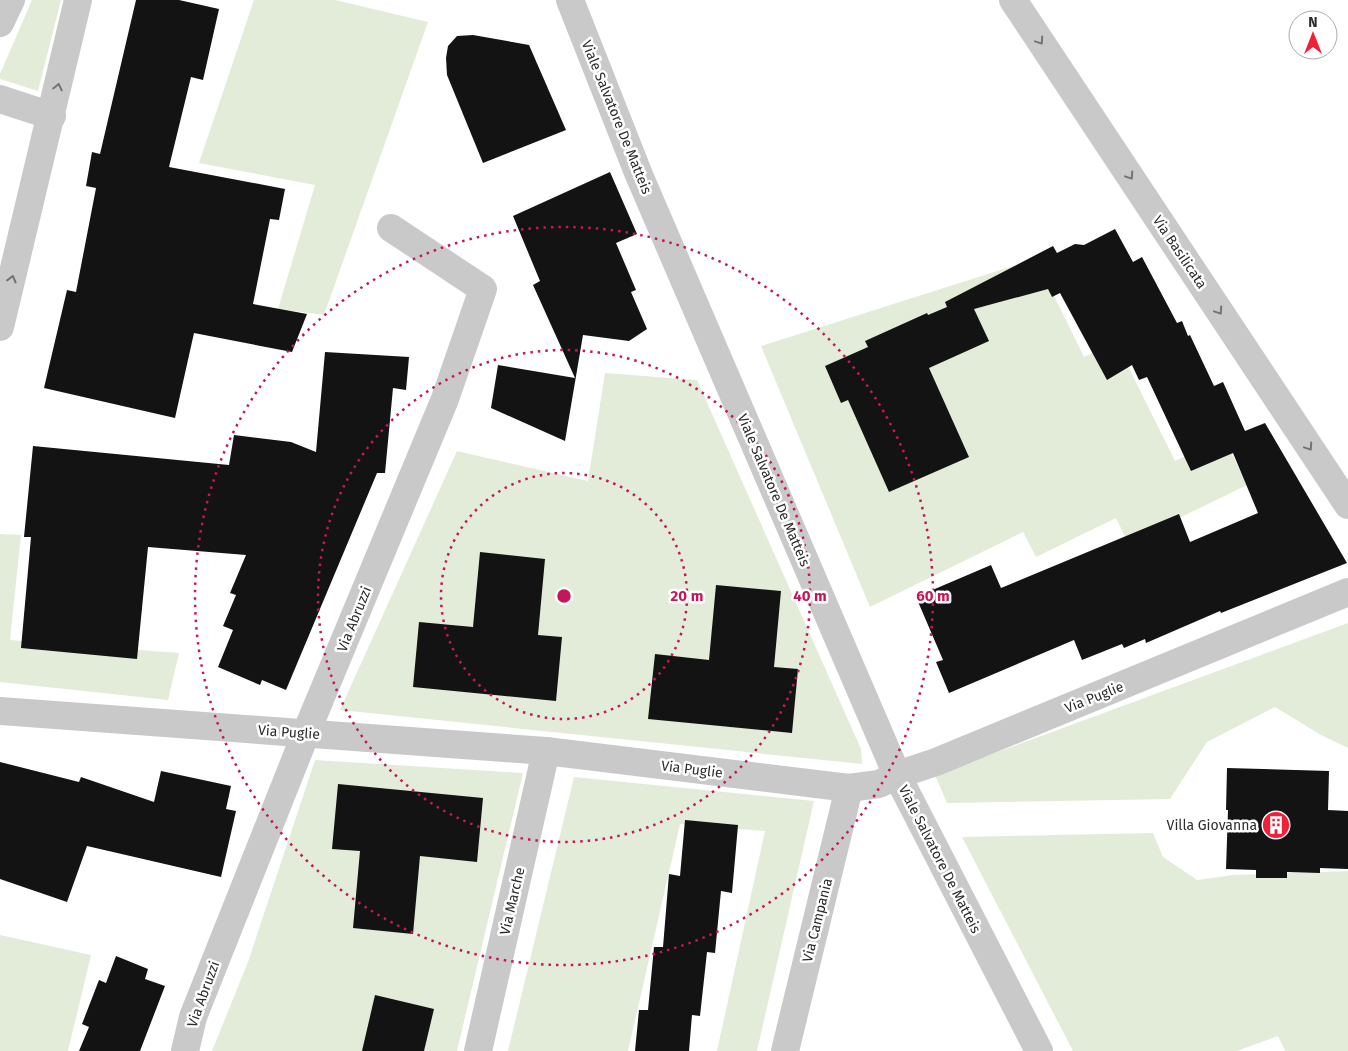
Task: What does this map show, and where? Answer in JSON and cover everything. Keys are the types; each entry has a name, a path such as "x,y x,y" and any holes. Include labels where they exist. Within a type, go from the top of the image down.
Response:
{"street":[{"path":"0,23 11,0"},
{"path":"0,326 52,116 78,0"},
{"name":"Viale Salvatore De Matteis","path":"570,0 639,175 897,775 1038,1051"},
{"name":"Via Basilicata","path":"1013,0 1348,505"},
{"path":"0,99 52,116"},
{"name":"Via Abruzzi","path":"185,1051 193,1017 306,734 445,399 483,289 391,228"},
{"name":"Via Puglie","path":"0,711 546,751 849,788 879,784 897,775 936,762 1348,592"},
{"name":"Via Marche","path":"478,1051 546,751"},
{"name":"Via Campania","path":"784,1051 849,788"}],"green space":[{"path":"32,0 61,0 38,91 0,79 0,74"},
{"path":"254,0 335,0 428,22 324,315 278,309 315,185 199,163"},
{"path":"1039,265 1084,357 1116,342 1175,461 1224,438 1247,485 1128,543 1116,518 1036,557 1023,532 870,607 761,346 1013,266"},
{"path":"605,373 697,380 861,749 862,764 340,710 457,451 588,481"},
{"path":"0,534 21,535 10,640 179,653 168,700 0,682"},
{"path":"1348,623 1348,748 1321,735 1275,707 1207,742 1170,799 947,803 935,775"},
{"path":"315,760 523,773 457,1051 212,1051 248,962"},
{"path":"574,777 814,801 757,1051 717,1051 765,831 680,824 628,1051 508,1051"},
{"path":"1153,833 1163,857 1197,880 1233,875 1348,871 1348,1051 1285,1051 1278,1036 1237,1051 1073,1051 962,837"},
{"path":"0,935 91,955 68,1051 0,1051"}],"building":[{"path":"136,0 179,0 219,9 203,80 191,77 169,167 285,189 279,220 270,219 253,304 307,314 292,352 194,333 175,418 44,388 67,290 76,292 96,188 86,186 92,152 100,154"},
{"path":"473,35 529,45 566,130 483,163 447,75 446,58 448,46 457,36"},
{"path":"610,172 637,234 616,243 636,290 631,292 647,329 629,341 583,335 565,441 491,408 498,365 575,378 533,285 540,281 513,216"},
{"path":"1115,229 1133,262 1142,257 1177,323 1182,321 1188,336 1190,335 1214,386 1223,382 1245,431 1265,423 1347,563 1221,613 1220,611 1146,643 1145,639 1124,648 1122,644 1082,660 1074,640 949,693 936,662 943,660 916,597 991,565 1001,588 1179,514 1190,542 1258,513 1233,453 1191,471 1147,377 1139,380 1132,365 1107,380 1060,293 1052,297 1048,289 974,309 989,341 929,368 969,457 889,492 848,400 841,403 825,366 868,347 865,341 927,313 928,315 947,307 945,302 1053,246 1057,253 1075,244 1084,245"},
{"path":"325,352 409,357 406,390 393,388 385,473 377,473 286,690 262,680 260,685 218,667 233,630 223,626 236,595 230,593 246,555 148,547 137,659 21,648 31,537 24,537 33,446 229,465 234,435 291,442 316,452"},
{"path":"480,552 545,559 538,635 562,637 556,701 413,687 419,622 473,627"},
{"path":"716,585 781,591 774,667 798,669 792,733 648,719 655,654 709,660"},
{"path":"0,762 79,782 81,777 154,802 161,771 231,786 226,809 236,811 221,877 87,846 67,902 0,879"},
{"name":"Villa Giovanna","path":"1227,768 1329,771 1328,810 1348,811 1348,869 1320,868 1320,873 1287,872 1287,878 1256,878 1256,870 1226,869"},
{"path":"338,784 483,798 477,862 420,856 413,934 353,928 360,851 332,849"},
{"path":"685,820 738,825 732,893 721,891 715,953 707,952 700,1016 692,1015 689,1051 635,1051 639,1010 648,1010 654,947 663,947 669,874 680,876"},
{"path":"116,956 148,969 145,979 165,986 140,1051 79,1051 89,1027 82,1024 99,980 106,983"},
{"path":"375,995 434,1009 424,1051 362,1051"}],"place":[{"name":"Villa Giovanna","path":"1276,825"}]}
